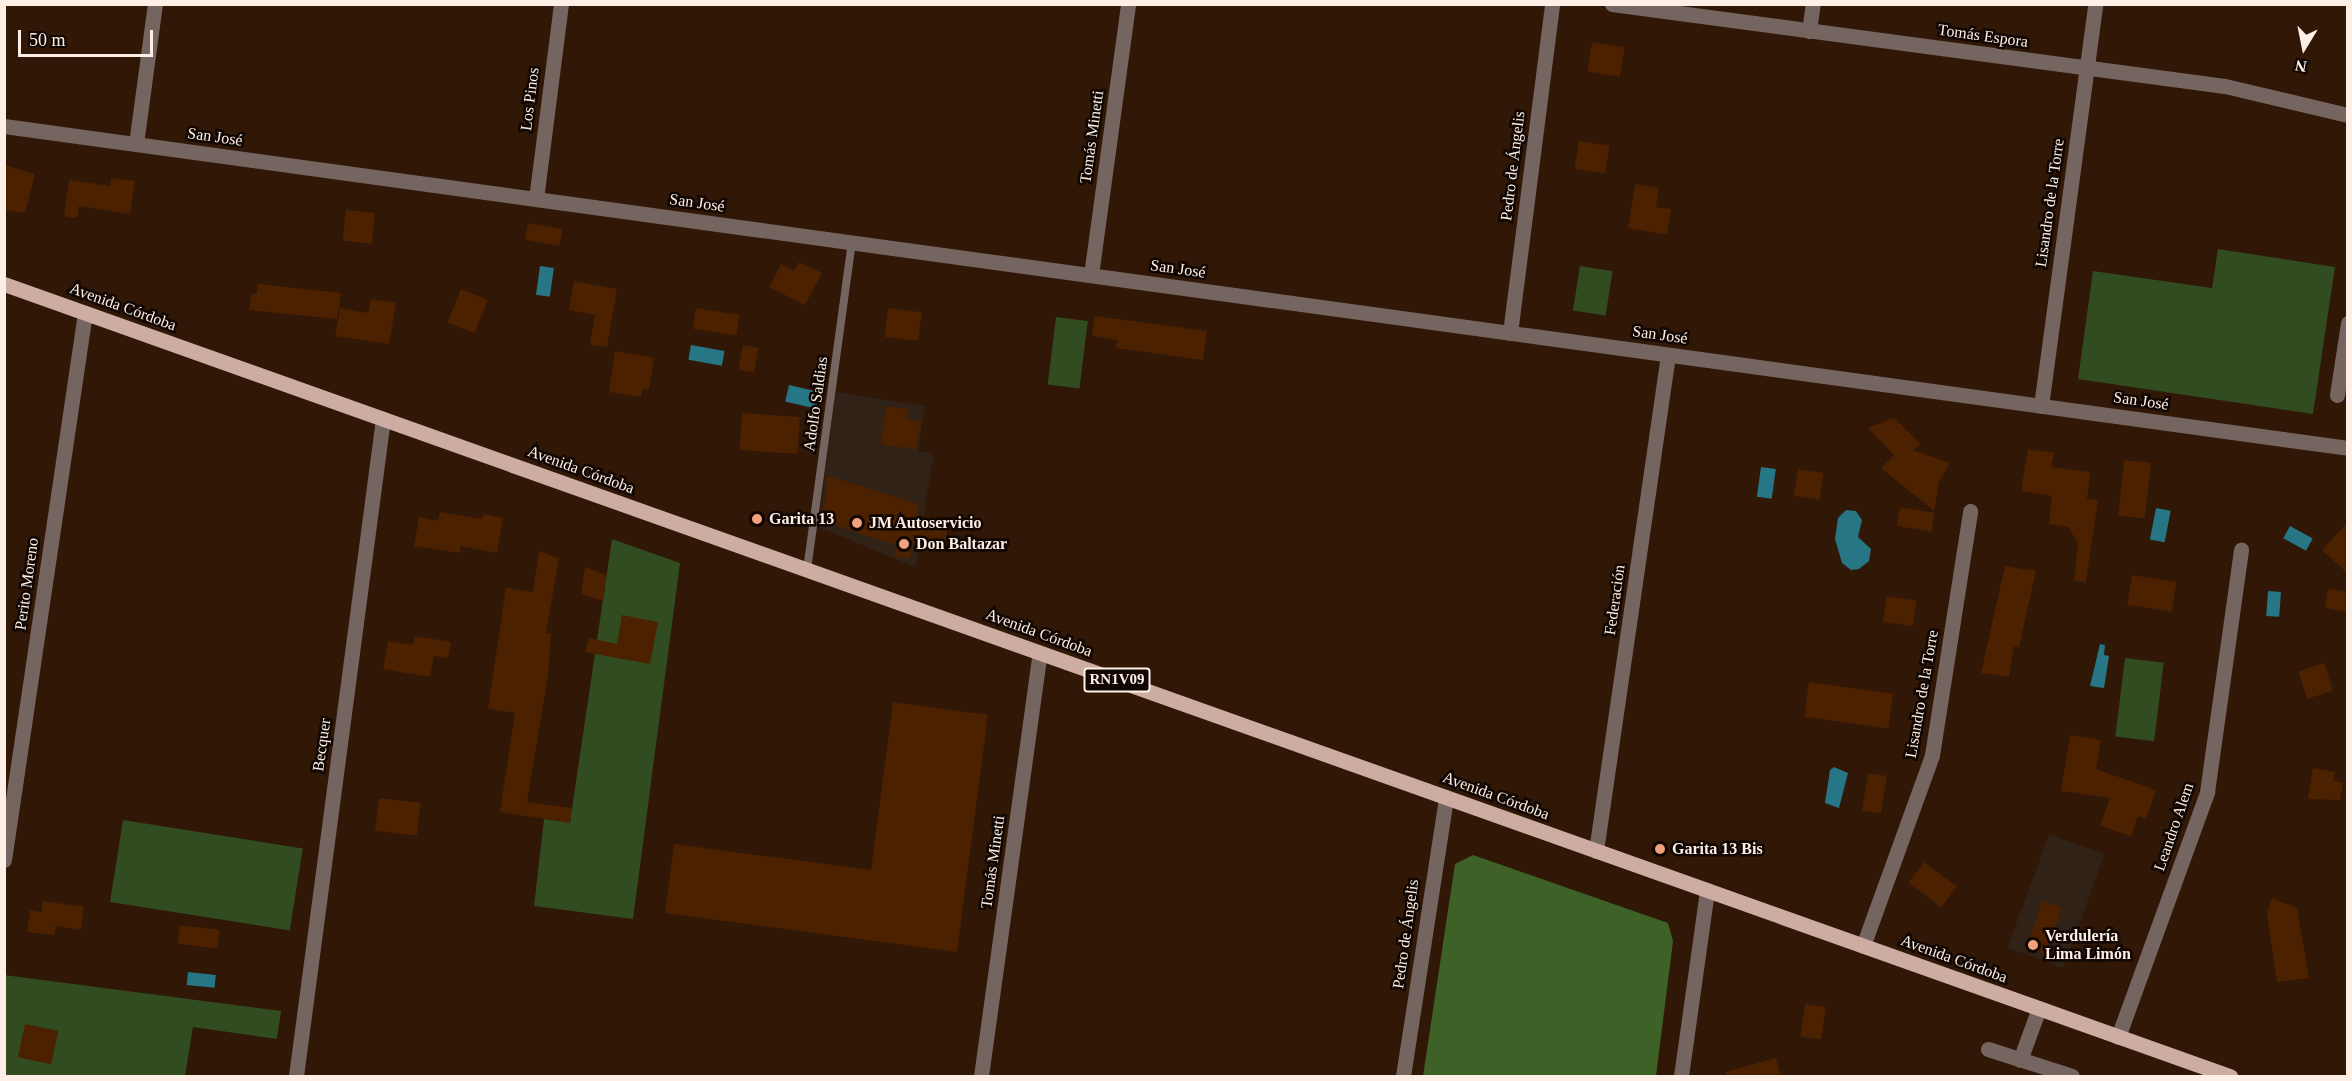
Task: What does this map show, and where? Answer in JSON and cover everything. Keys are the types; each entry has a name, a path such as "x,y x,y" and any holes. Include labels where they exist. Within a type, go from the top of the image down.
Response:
{"main road":[{"name":"Avenida Córdoba","path":"4,284 2230,1077"}],"street":[{"path":"136,144 155,4"},
{"name":"Los Pinos","path":"536,199 561,4"},
{"name":"Tomás Minetti","path":"1091,275 1128,4"},
{"name":"Pedro de Ángelis","path":"1510,333 1552,4"},
{"name":"Tomás Espora","path":"1612,4 2225,86 2348,116"},
{"path":"1809,31 1813,4"},
{"name":"Lisandro de la Torre","path":"2041,406 2095,4"},
{"name":"San José","path":"4,126 2348,448"},
{"name":"Perito Moreno","path":"4,860 85,313"},
{"path":"2337,395 2348,323"},
{"name":"Federación","path":"1596,851 1668,355"},
{"name":"Becquer","path":"296,1077 383,419"},
{"name":"Lisandro de la Torre","path":"1863,946 1932,755 1970,511"},
{"name":"Leandro Alem","path":"2118,1036 2207,792 2241,549"},
{"name":"Tomás Minetti","path":"981,1077 1040,653"},
{"name":"Pedro de Ángelis","path":"1403,1077 1446,797"},
{"path":"1681,1077 1707,890"},
{"path":"2020,1060 2039,1008"},
{"path":"1988,1049 2072,1077"}],"lane":[{"name":"Adolfo Saldias","path":"807,570 852,242"}],"shaded area":[{"path":"836,392 925,406 918,451 934,453 915,567 818,527"},
{"path":"2049,834 2104,854 2063,968 2008,948"}],"green space":[{"path":"2218,249 2335,267 2313,414 2078,379 2093,271 2212,288"},
{"path":"1580,266 1613,271 1606,316 1573,310"},
{"path":"1056,317 1088,321 1079,388 1048,384"},
{"path":"612,539 680,563 633,919 534,906 544,819 570,822"},
{"path":"2125,658 2164,663 2154,741 2115,736"},
{"path":"123,820 303,848 290,930 110,902"},
{"path":"1473,855 1668,923 1673,941 1656,1076 1423,1076 1455,864"},
{"path":"4,975 281,1011 277,1039 193,1027 185,1076 5,1076"}],"water":[{"path":"540,266 554,268 550,297 536,295"},
{"path":"691,345 724,351 722,366 688,360"},
{"path":"789,385 820,392 816,409 785,402"},
{"path":"1761,467 1776,469 1772,499 1757,497"},
{"path":"2156,508 2171,511 2165,542 2150,539"},
{"path":"1846,510 1856,511 1862,520 1858,537 1871,549 1869,561 1859,569 1851,570 1842,563 1835,539 1838,518"},
{"path":"2290,526 2313,539 2306,551 2283,538"},
{"path":"2268,591 2281,592 2279,617 2266,616"},
{"path":"2100,644 2105,645 2104,655 2109,656 2104,688 2090,686"},
{"path":"1834,767 1848,773 1839,808 1825,803 1830,770"},
{"path":"188,972 216,975 214,988 187,985"}],"building":[{"path":"1592,42 1625,47 1620,77 1587,72"},
{"path":"1579,141 1610,146 1605,174 1575,169"},
{"path":"4,165 35,174 25,213 4,210"},
{"path":"111,178 135,181 130,214 79,206 77,218 64,216 69,180 110,186"},
{"path":"1635,184 1659,188 1656,207 1671,209 1667,235 1628,228"},
{"path":"346,210 375,213 372,244 343,241"},
{"path":"528,223 562,229 560,246 525,240"},
{"path":"799,262 822,273 805,305 769,287 781,264 794,271"},
{"path":"574,281 617,289 607,347 590,345 595,315 569,310"},
{"path":"258,284 341,293 337,319 249,310 252,293 257,294"},
{"path":"461,289 488,300 474,333 448,322"},
{"path":"371,299 396,303 389,344 335,336 340,308 368,313"},
{"path":"696,308 739,315 736,336 693,329"},
{"path":"888,308 922,312 918,341 884,337"},
{"path":"1095,316 1207,331 1203,360 1116,348 1117,340 1092,336"},
{"path":"743,345 759,348 754,373 738,370"},
{"path":"615,351 654,358 649,390 642,389 641,397 609,392"},
{"path":"886,406 908,409 906,419 921,422 916,449 881,445"},
{"path":"742,413 800,417 797,454 739,450"},
{"path":"1894,418 1921,444 1913,450 1950,463 1939,482 1934,511 1881,468 1894,455 1868,428"},
{"path":"2028,449 2054,453 2051,467 2090,472 2087,499 2098,500 2086,582 2074,581 2078,543 2068,527 2049,524 2052,496 2021,491"},
{"path":"2124,460 2151,463 2145,519 2118,516"},
{"path":"1798,469 1824,473 1819,500 1794,496"},
{"path":"828,476 919,504 917,515 948,525 945,545 913,540 910,559 894,556 896,545 822,521"},
{"path":"1900,507 1934,513 1931,532 1897,526"},
{"path":"440,512 482,519 483,514 503,518 497,553 461,546 460,553 414,546 419,517 438,521"},
{"path":"2348,522 2348,574 2322,550"},
{"path":"539,551 559,558 546,633 551,633 548,675 527,802 572,808 570,823 500,812 515,713 488,709 506,588 533,592"},
{"path":"2005,566 2036,571 2019,647 2014,646 2009,677 1981,673"},
{"path":"585,567 606,575 603,601 581,594"},
{"path":"2132,575 2176,582 2172,612 2127,605"},
{"path":"2328,589 2348,592 2348,612 2325,608"},
{"path":"1887,596 1917,601 1913,626 1883,622"},
{"path":"622,615 658,622 650,664 585,652 589,638 617,644"},
{"path":"415,636 451,642 448,658 434,656 430,677 383,669 388,641 413,645"},
{"path":"2324,663 2333,691 2307,699 2298,671"},
{"path":"1809,682 1893,694 1888,728 1804,717"},
{"path":"893,702 988,715 957,952 665,913 674,844 871,870"},
{"path":"2070,735 2101,740 2096,769 2156,790 2146,819 2138,816 2131,836 2100,826 2110,798 2061,791"},
{"path":"2313,768 2335,772 2334,781 2343,783 2340,800 2308,799"},
{"path":"1868,773 1887,776 1881,814 1862,811"},
{"path":"379,798 421,803 417,836 375,831"},
{"path":"1924,862 1957,887 1941,907 1908,883"},
{"path":"2272,898 2297,908 2309,978 2277,982 2267,914"},
{"path":"43,901 84,907 81,930 56,926 54,935 27,932 30,910 41,912"},
{"path":"2043,901 2062,908 2045,955 2026,948"},
{"path":"180,925 220,930 217,949 178,944"},
{"path":"1805,1004 1826,1007 1821,1040 1800,1037"},
{"path":"25,1024 58,1031 51,1064 18,1057"},
{"path":"1776,1058 1781,1077 1726,1077 1725,1072"}],"place":[{"name":"Garita 13","path":"757,519"},
{"name":"JM Autoservicio","path":"857,523"},
{"name":"Don Baltazar","path":"904,544"},
{"name":"Garita 13 Bis","path":"1660,849"},
{"name":"Verdulería Lima Limón","path":"2033,945"}]}
